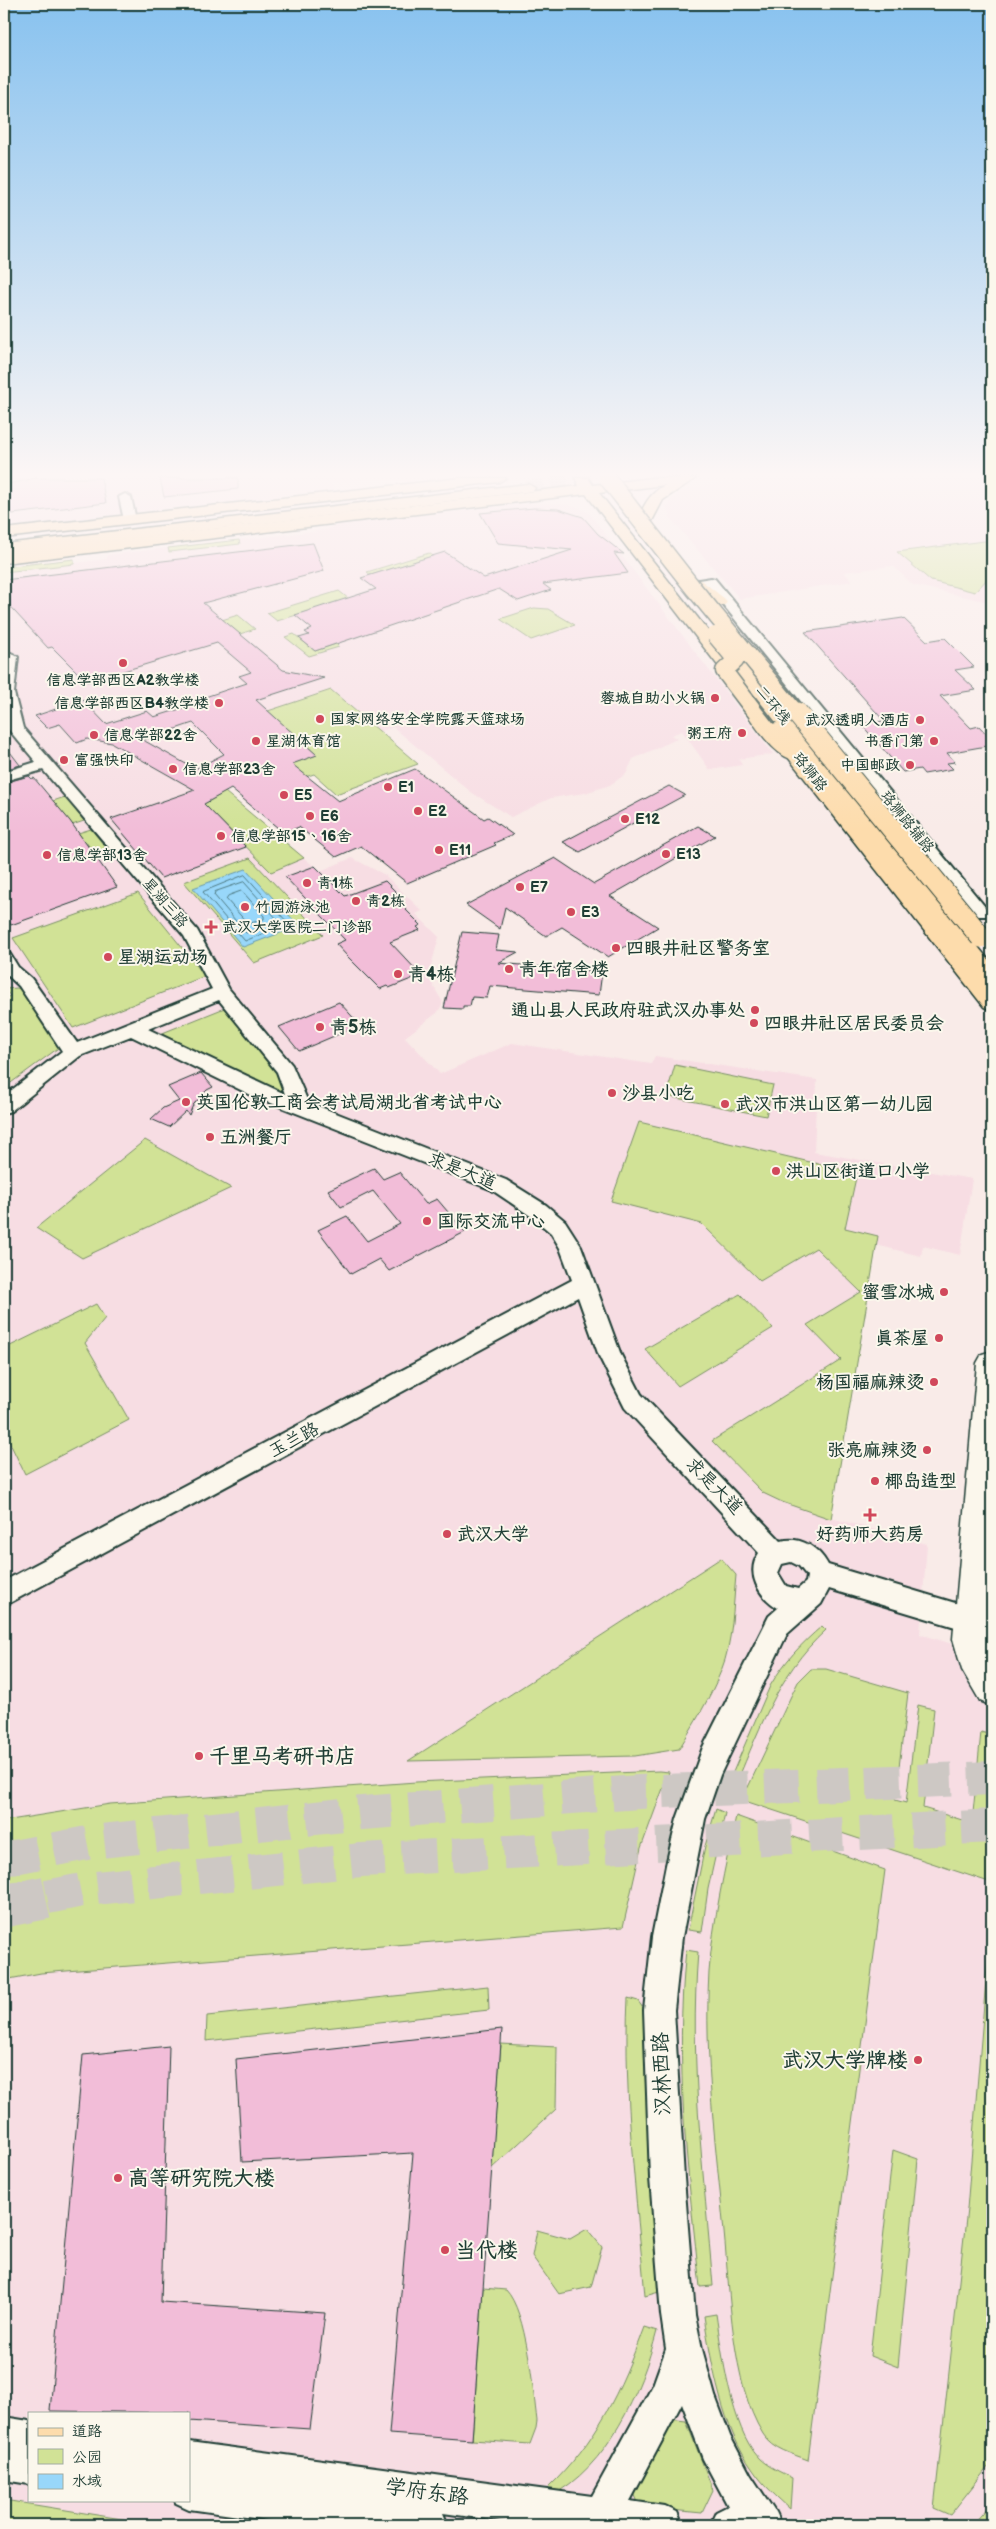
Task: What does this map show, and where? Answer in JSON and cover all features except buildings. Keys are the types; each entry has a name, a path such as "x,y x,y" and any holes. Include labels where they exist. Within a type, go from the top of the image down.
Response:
{"main road":[{"name":"珞狮路","path":"672,596 992,1002"},
{"name":"二环线","path":"683,596 992,979"},
{"name":"二环线","path":"700,596 989,944"},
{"name":"珞狮路","path":"706,596 979,911 989,944"},
{"path":"711,596 719,602 889,805 892,827"},
{"path":"736,660 724,671 779,744 796,755"}],"street":[{"path":"6,655 7,693 16,730"},
{"name":"星湖三路","path":"4,715 191,934 222,992 285,1070 300,1108"},
{"path":"4,777 45,764"},
{"path":"4,958 12,971 25,982 73,1052"},
{"path":"4,1106 73,1052 222,992"},
{"name":"求是大道","path":"130,1028 244,1084 508,1191 539,1211 558,1227 570,1246 610,1356 633,1401 776,1553"},
{"name":"玉兰路","path":"4,1594 584,1284"},
{"path":"992,1362 971,1625 974,1658 992,1689"},
{"path":"815,1585 812,1561 799,1552 791,1550 776,1553 766,1563 765,1570 768,1585 778,1610 815,1585 971,1625"},
{"name":"汉林西路","path":"748,2521 706,2422 684,2348 675,2282 661,2074 659,2010 667,1937 692,1820 717,1747 778,1610"},
{"path":"601,2517 667,2395 684,2348"},
{"path":"4,2435 28,2438"},
{"name":"学府东路","path":"190,2460 664,2525"},
{"path":"4,2462 28,2466"},
{"name":"学府东路","path":"190,2490 429,2525"}],"shaded area":[{"name":"武汉大学","path":"4,596 653,596 773,754 739,759 742,765 710,770 682,731 671,735 677,739 633,759 626,774 610,785 585,793 551,798 511,817 471,792 393,727 250,778 204,804 271,872 304,858 320,871 352,858 385,875 422,911 416,914 439,937 428,977 442,1001 442,1005 437,1013 405,1037 440,1074 512,1043 651,1064 655,1056 817,1080 814,1152 972,1179 960,1255 923,1246 921,1256 876,1245 831,1518 927,1544 920,1634 959,1646 977,1687 992,1706 992,2525 4,2525"},
{"path":"737,596 759,596 740,599"},
{"path":"961,596 992,596 992,603"}],"green space":[{"path":"323,596 345,596 349,599 277,621 267,613"},
{"path":"534,608 548,609 575,625 531,640 500,619"},
{"path":"238,615 255,629 240,634 179,633"},
{"path":"294,634 315,651 336,644 339,647 309,656 285,637"},
{"path":"331,690 418,764 336,794 314,774 273,788 259,775 317,755 268,711"},
{"path":"225,792 304,858 271,872 204,804"},
{"path":"65,797 84,821 4,848 4,838 66,817 50,802"},
{"path":"91,829 111,854 4,891 4,881 92,850 85,841 81,841 75,834"},
{"path":"250,858 323,935 254,963 184,882"},
{"name":"星湖运动场","path":"138,893 205,976 73,1028 13,938"},
{"path":"17,988 22,990 61,1046 4,1088 4,999 10,996 5,989"},
{"path":"227,1007 279,1072 291,1100 155,1036"},
{"path":"675,1065 773,1085 766,1116 666,1096"},
{"path":"639,1122 857,1173 845,1228 878,1236 831,1519 782,1502 763,1493 712,1441 841,1360 807,1325 861,1292 816,1248 760,1281 702,1224 611,1201"},
{"path":"145,1140 231,1188 82,1258 36,1228"},
{"path":"740,1294 773,1328 678,1386 645,1349"},
{"path":"96,1304 105,1318 85,1343 129,1420 25,1474 4,1431 4,1349"},
{"path":"721,1558 736,1575 728,1648 712,1691 679,1749 635,1756 408,1761"},
{"path":"822,1626 826,1630 794,1666 781,1686 760,1728 731,1795 724,1793 770,1686 793,1654"},
{"path":"811,1669 826,1669 908,1693 895,1800 906,1803 918,1705 934,1709 923,1808 972,1823 981,1732 992,1735 990,1829 992,1830 992,1883 742,1800 798,1682"},
{"path":"669,1772 641,1848 623,1927 41,1973 4,1980 4,1821 110,1804 416,1782"},
{"path":"716,1809 725,1813 708,1889 702,1932 688,1930 705,1846"},
{"path":"736,1816 885,1870 808,2460 777,2447 763,2434 752,2413 744,2389 734,2336 709,2070 708,2004 713,1933"},
{"path":"991,1919 992,2462 950,2515 934,2508 967,2209"},
{"path":"686,1950 698,1952 695,2036 696,2078 713,2286 700,2287 687,2161 682,2077 681,2034"},
{"path":"488,1986 489,2010 206,2041 207,2016"},
{"path":"628,1998 638,2001 645,2011 645,2075 659,2292 645,2296 629,2109 627,2072"},
{"path":"501,2044 557,2047 556,2109 491,2169"},
{"path":"893,2150 918,2159 898,2367 870,2356"},
{"path":"587,2229 602,2247 591,2287 559,2294 532,2256 537,2230 570,2239"},
{"path":"483,2288 506,2290 519,2315 528,2352 537,2421 530,2444 472,2440"},
{"path":"716,2314 729,2389 741,2428 749,2445 759,2458 770,2467 792,2478 790,2509 766,2486 753,2470 733,2435 715,2376 704,2316"},
{"path":"644,2327 657,2331 642,2378 619,2426 589,2467 570,2484 549,2497 547,2489 580,2453 605,2414 626,2373"},
{"path":"669,2419 686,2421 713,2490 702,2513 640,2507 631,2486"},
{"path":"4,2500 159,2525 4,2525"},
{"path":"992,2503 992,2525 972,2525"}],"water":[{"name":"竹园游泳池","path":"246,869 299,926 243,947 193,888"}],"tunnel":[{"path":"4,1859 92,1842 362,1813 639,1792 992,1778"},
{"path":"47,1897 87,1889 361,1860 992,1826"},
{"path":"4,1906 53,1896"}],"place":[{"name":"信息学部西区A2教学楼","path":"123,663"},
{"name":"蓉城自助小火锅","path":"715,698"},
{"name":"信息学部西区B4教学楼","path":"219,703"},
{"name":"国家网络安全学院露天篮球场","path":"320,719"},
{"name":"武汉透明人酒店","path":"920,720"},
{"name":"粥王府","path":"742,733"},
{"name":"信息学部22舍","path":"94,735"},
{"name":"星湖体育馆","path":"256,741"},
{"name":"书香门第","path":"934,741"},
{"name":"富强快印","path":"64,760"},
{"name":"中国邮政","path":"910,765"},
{"name":"信息学部23舍","path":"173,769"},
{"name":"E1","path":"388,787"},
{"name":"E5","path":"284,795"},
{"name":"E2","path":"418,811"},
{"name":"E6","path":"310,816"},
{"name":"E12","path":"625,819"},
{"name":"信息学部15、16舍","path":"221,836"},
{"name":"E11","path":"439,850"},
{"name":"E13","path":"666,854"},
{"name":"信息学部13舍","path":"47,855"},
{"name":"青1栋","path":"307,883"},
{"name":"E7","path":"520,887"},
{"name":"青2栋","path":"356,901"},
{"name":"竹园游泳池","path":"245,907"},
{"name":"E3","path":"571,912"},
{"name":"武汉大学医院二门诊部","path":"211,927"},
{"name":"四眼井社区警务室","path":"616,948"},
{"name":"星湖运动场","path":"108,957"},
{"name":"青年宿舍楼","path":"509,969"},
{"name":"青4栋","path":"398,974"},
{"name":"通山县人民政府驻武汉办事处","path":"755,1010"},
{"name":"四眼井社区居民委员会","path":"754,1023"},
{"name":"青5栋","path":"320,1027"},
{"name":"沙县小吃","path":"612,1093"},
{"name":"英国伦敦工商会考试局湖北省考试中心","path":"186,1102"},
{"name":"武汉市洪山区第一幼儿园","path":"725,1104"},
{"name":"五洲餐厅","path":"210,1137"},
{"name":"洪山区街道口小学","path":"776,1171"},
{"name":"国际交流中心","path":"427,1221"},
{"name":"蜜雪冰城","path":"944,1292"},
{"name":"真茶屋","path":"939,1338"},
{"name":"杨国福麻辣烫","path":"934,1382"},
{"name":"张亮麻辣烫","path":"927,1450"},
{"name":"椰岛造型","path":"875,1481"},
{"name":"好药师大药房","path":"870,1515"},
{"name":"武汉大学","path":"447,1534"},
{"name":"千里马考研书店","path":"199,1756"},
{"name":"武汉大学牌楼","path":"918,2060"},
{"name":"高等研究院大楼","path":"118,2178"},
{"name":"当代楼","path":"445,2250"}]}
